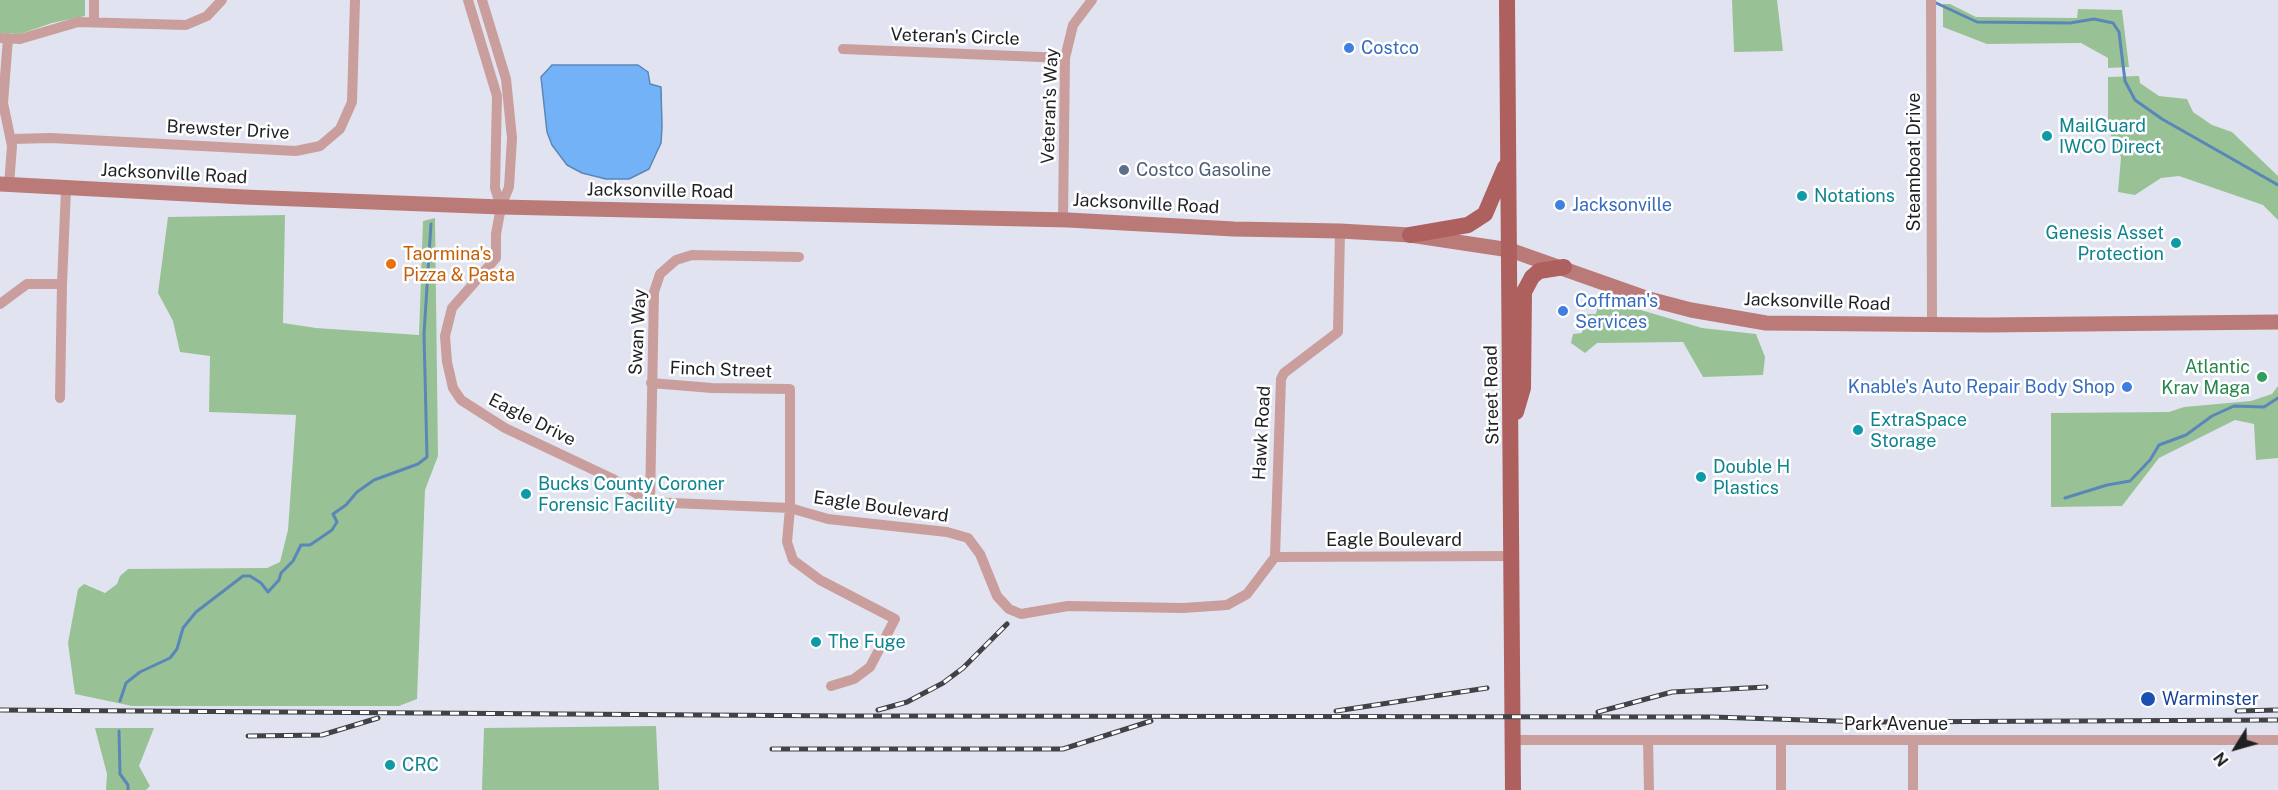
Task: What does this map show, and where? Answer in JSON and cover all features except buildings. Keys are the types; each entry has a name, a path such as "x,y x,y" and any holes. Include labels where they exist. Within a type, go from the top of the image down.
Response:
{"main road":[{"name":"Street Road","path":"1507,0 1513,790"},
{"path":"1410,235 1468,225 1485,214 1509,154"},
{"name":"Jacksonville Road","path":"4,184 66,189 501,207 1063,219 1234,229 1410,235 1510,250 1665,303 1766,323 1932,325 2278,322"},
{"path":"1512,424 1523,388 1524,292 1532,277 1539,271 1564,267"}],"street":[{"path":"94,0 94,22"},
{"path":"4,184 12,139 3,103 4,38 20,39 78,22 186,25 207,16 222,0"},
{"name":"Brewster Drive","path":"12,139 51,138 296,151 320,146 340,129 352,102 355,0"},
{"path":"468,0 497,96 495,188 501,207"},
{"path":"482,0 501,59 512,120 509,187 501,207"},
{"name":"Veteran's Way","path":"1063,219 1065,58 1073,25 1092,0"},
{"name":"Steamboat Drive","path":"1931,0 1932,325"},
{"name":"Veteran's Circle","path":"843,49 1065,58"},
{"path":"60,398 66,189"},
{"name":"Eagle Drive","path":"501,207 496,234 496,258 452,308 445,336 447,362 453,388 462,400 505,428 613,479 650,502"},
{"name":"Hawk Road","path":"1275,557 1281,379 1284,373 1338,332 1340,231"},
{"name":"Swan Way","path":"650,502 654,292 660,274 676,260 692,255 799,257"},
{"path":"0,304 27,284 62,284"},
{"name":"Finch Street","path":"651,383 712,388 790,388 790,508"},
{"name":"Eagle Boulevard","path":"650,502 790,508 828,519 947,532 968,538 980,554 997,596 1009,609 1021,614 1068,606 1183,608 1227,604 1247,594 1275,557 1513,556"},
{"path":"790,508 788,547 794,560 820,580 895,619 870,667 854,679 831,686"},
{"name":"Park Avenue","path":"1513,740 2278,740"},
{"path":"1648,740 1649,790"},
{"path":"1913,740 1913,790"},
{"path":"1781,741 1781,790"}],"green space":[{"path":"0,0 85,0 85,16 52,23 20,34 0,33"},
{"path":"1732,0 1777,0 1783,51 1734,52"},
{"path":"1943,4 1950,4 1976,17 2077,18 2078,9 2122,10 2129,67 2108,68 2108,58 2081,43 1987,44 1943,27"},
{"path":"2139,76 2140,83 2159,96 2187,99 2193,112 2212,125 2232,132 2278,176 2278,220 2263,205 2179,176 2161,178 2135,195 2118,192 2121,157 2108,129 2108,77"},
{"path":"285,215 283,323 316,328 419,335 423,221 435,218 438,456 425,490 417,699 399,706 132,706 75,694 68,643 78,589 84,584 105,593 117,584 120,576 128,569 267,568 280,562 288,530 296,415 209,412 210,356 180,352 173,321 158,293 168,217"},
{"path":"1600,298 1702,328 1756,334 1765,357 1763,375 1703,377 1683,342 1597,343 1585,353 1571,343 1573,334 1582,333 1583,314 1596,314"},
{"path":"2278,386 2278,458 2256,460 2254,424 2235,420 2159,458 2122,506 2051,507 2051,413 2169,412 2184,407 2251,401 2272,394"},
{"path":"656,726 659,790 482,790 484,728"},
{"path":"95,728 154,728 139,766 150,786 146,790 106,790 107,774"}],"water":[{"path":"552,65 638,65 648,72 650,84 661,87 662,127 661,143 649,169 629,179 606,179 582,173 567,165 552,145 547,132 541,77"}],"waterway":[{"path":"1934,2 1977,22 2070,23 2094,19 2113,23 2119,32 2125,81 2135,100 2162,119 2278,185"},
{"path":"120,701 126,683 140,672 170,658 177,649 183,628 196,612 243,576 250,576 261,583 268,592 279,580 281,573 293,561 301,545 310,545 332,530 337,522 333,514 346,505 357,492 374,480 418,464 427,457 424,334 431,224"},
{"path":"2065,498 2107,485 2130,481 2150,460 2159,445 2186,435 2212,416 2234,406 2264,407 2278,398"},
{"path":"119,731 120,774 128,785 128,790"}],"railway":[{"path":"878,710 907,702 943,683 963,668 1007,624"},
{"path":"1598,712 1672,692 1766,687"},
{"path":"1336,711 1487,688"},
{"path":"0,710 847,716 1713,717 1866,722 2278,720"},
{"path":"2237,711 2278,710"},
{"path":"248,736 322,735 378,718"},
{"path":"772,749 1063,749 1151,721"}],"place":[{"name":"Costco","path":"1349,48"},
{"name":"MailGuard IWCO Direct","path":"2047,136"},
{"name":"Costco Gasoline","path":"1124,170"},
{"name":"Notations","path":"1802,196"},
{"name":"Jacksonville","path":"1560,205"},
{"name":"Genesis Asset Protection","path":"2176,243"},
{"name":"Taormina's Pizza & Pasta","path":"391,264"},
{"name":"Coffman's Services","path":"1563,311"},
{"name":"Atlantic Krav Maga","path":"2262,377"},
{"name":"Knable's Auto Repair Body Shop","path":"2127,387"},
{"name":"ExtraSpace Storage","path":"1858,430"},
{"name":"Double H Plastics","path":"1701,477"},
{"name":"Bucks County Coroner Forensic Facility","path":"526,494"},
{"name":"The Fuge","path":"816,642"},
{"name":"Warminster","path":"2148,699"},
{"name":"CRC","path":"390,765"}]}
